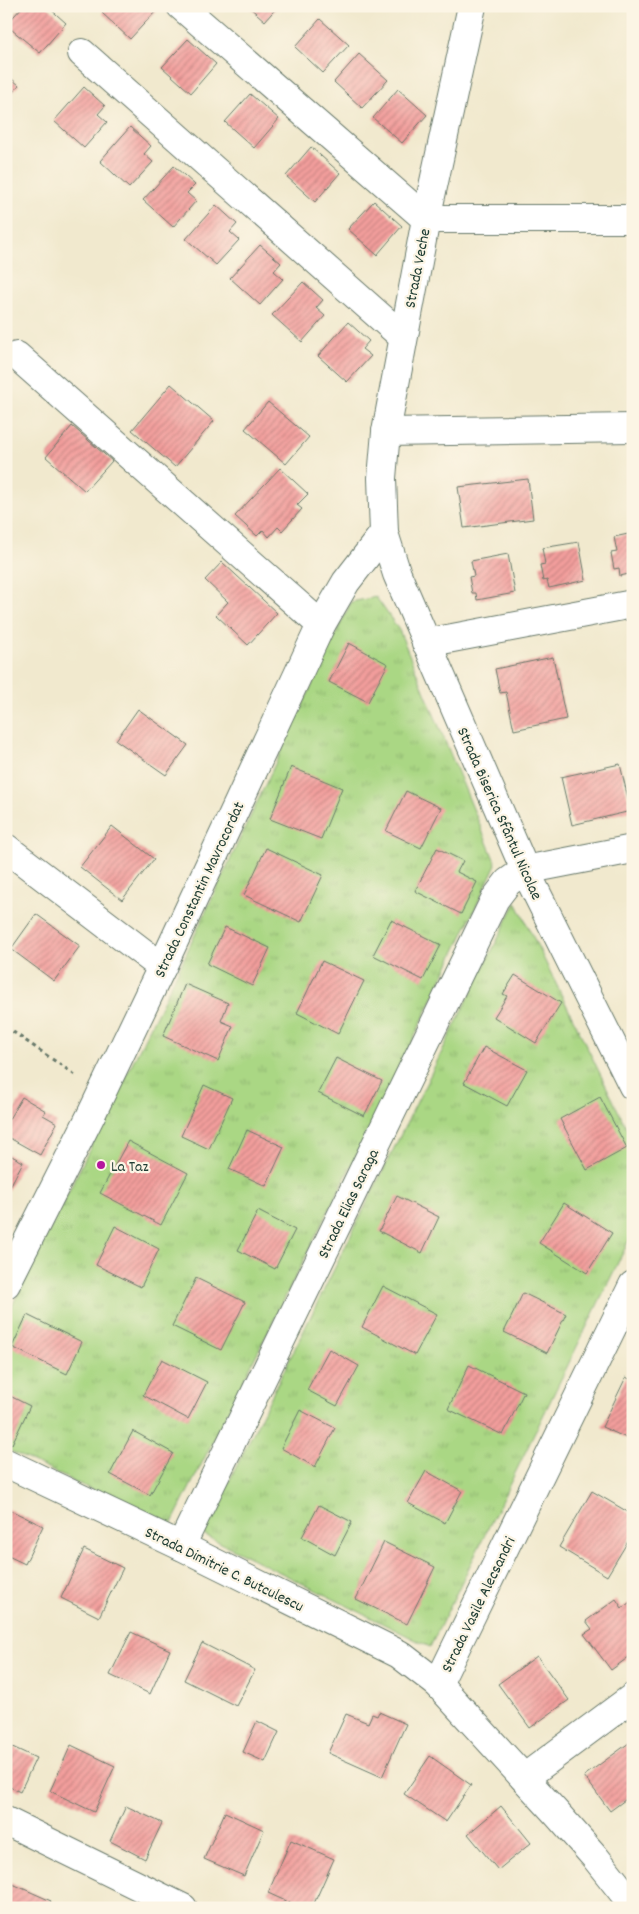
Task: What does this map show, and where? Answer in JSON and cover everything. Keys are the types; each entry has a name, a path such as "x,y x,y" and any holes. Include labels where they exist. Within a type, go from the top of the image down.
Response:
{"street":[{"path":"181,6 426,219 633,219"},
{"name":"Strada Veche","path":"384,533 382,486 386,432 426,219 472,6"},
{"path":"82,53 403,337"},
{"path":"17,356 321,625"},
{"path":"386,432 633,428"},
{"name":"Strada Constantin Mavrocordat","path":"6,1284 14,1246 102,1092 321,625 350,576 384,533"},
{"name":"Strada Biserica Sfântul Nicolae","path":"384,533 397,574 525,870 633,1086"},
{"path":"426,642 633,604"},
{"path":"6,848 162,967"},
{"path":"525,870 633,849"},
{"name":"Strada Elias Saraga","path":"181,1546 495,899 508,882 525,870"},
{"name":"Strada Vasile Alecsandri","path":"633,1285 438,1684 595,1857 633,1905"},
{"name":"Strada Dimitrie C. Butculescu","path":"6,1463 181,1546 399,1654 438,1684"},
{"path":"524,1778 633,1696"},
{"path":"6,1821 183,1908"}],"path":[{"path":"6,1027 102,1092"}],"green space":[{"path":"376,597 399,630 496,864 395,1078 170,1527 6,1449 6,1318 178,971 351,602"},
{"path":"516,902 633,1141 633,1232 430,1647 203,1534"}],"building":[{"path":"23,6 47,6 66,23 40,53 6,25"},
{"path":"108,6 151,6 156,11 130,39 102,13"},
{"path":"248,6 278,6 265,21"},
{"path":"320,19 349,45 323,73 295,47"},
{"path":"188,39 216,64 191,93 162,67"},
{"path":"359,54 388,80 362,108 334,82"},
{"path":"6,74 19,85 6,100"},
{"path":"84,87 105,106 98,114 107,122 84,148 54,121"},
{"path":"398,89 427,115 402,143 373,118"},
{"path":"250,94 279,119 254,148 225,122"},
{"path":"130,127 151,146 144,154 153,162 129,188 100,161"},
{"path":"311,147 340,173 315,202 286,176"},
{"path":"174,166 195,185 187,193 196,201 173,227 143,200"},
{"path":"374,201 402,226 377,255 348,229"},
{"path":"216,205 237,224 230,232 239,240 216,265 186,239"},
{"path":"260,245 281,263 274,271 283,279 260,305 230,278"},
{"path":"303,282 323,300 316,308 325,316 302,342 272,315"},
{"path":"348,322 369,341 362,349 371,356 347,382 318,356"},
{"path":"171,384 214,421 175,467 132,430"},
{"path":"268,402 309,437 286,464 245,429"},
{"path":"72,426 112,461 85,491 46,457"},
{"path":"280,468 308,494 297,505 302,509 282,531 278,527 269,537 263,530 257,536 235,516"},
{"path":"528,479 533,519 464,528 458,487"},
{"path":"633,533 633,573 620,576 619,568 614,569 611,553 617,552 614,537"},
{"path":"579,542 586,580 549,588 547,580 543,581 540,565 545,564 542,548"},
{"path":"508,554 515,593 477,600 476,593 472,593 469,577 474,576 471,561"},
{"path":"222,562 277,613 248,645 216,615 228,602 205,580"},
{"path":"349,643 388,664 368,702 329,682"},
{"path":"553,657 566,719 514,730 506,692 500,693 495,669"},
{"path":"138,709 188,745 166,775 116,740"},
{"path":"620,764 631,811 572,825 561,777"},
{"path":"291,767 342,788 321,839 270,819"},
{"path":"406,791 441,808 421,848 386,831"},
{"path":"112,826 154,859 122,900 80,867"},
{"path":"266,848 323,875 301,922 244,895"},
{"path":"437,848 463,861 457,872 477,882 461,914 415,891"},
{"path":"36,914 80,946 54,981 11,949"},
{"path":"391,920 441,945 423,980 373,955"},
{"path":"225,927 270,948 252,986 207,964"},
{"path":"322,961 364,981 338,1034 297,1013"},
{"path":"515,975 561,1003 536,1043 494,1017 507,996 503,994"},
{"path":"185,984 228,1003 221,1021 233,1026 218,1061 163,1036"},
{"path":"484,1047 527,1070 507,1106 464,1083"},
{"path":"336,1058 382,1081 364,1116 318,1093"},
{"path":"204,1085 232,1098 209,1149 181,1136"},
{"path":"22,1097 46,1111 43,1115 57,1123 40,1155 6,1136 6,1124"},
{"path":"600,1097 627,1148 587,1170 560,1119"},
{"path":"247,1130 284,1147 266,1186 229,1169"},
{"path":"128,1141 188,1173 161,1225 100,1193"},
{"path":"6,1153 23,1162 6,1194"},
{"path":"397,1196 439,1217 422,1253 379,1231"},
{"path":"564,1203 612,1233 587,1273 539,1243"},
{"path":"258,1211 295,1230 275,1269 238,1250"},
{"path":"115,1226 159,1249 141,1287 96,1265"},
{"path":"196,1278 245,1302 221,1350 172,1326"},
{"path":"383,1286 437,1314 415,1355 362,1327"},
{"path":"523,1293 566,1314 547,1353 504,1332"},
{"path":"27,1315 82,1342 67,1374 12,1347"},
{"path":"329,1349 359,1366 337,1406 307,1390"},
{"path":"162,1359 207,1382 188,1419 143,1395"},
{"path":"469,1365 524,1392 503,1435 448,1409"},
{"path":"626,1377 633,1381 633,1441 602,1427"},
{"path":"6,1394 30,1406 12,1444 6,1441"},
{"path":"300,1410 335,1428 315,1467 281,1448"},
{"path":"133,1431 173,1453 150,1495 110,1474"},
{"path":"426,1471 462,1491 445,1523 408,1503"},
{"path":"592,1491 633,1515 633,1533 607,1576 559,1547"},
{"path":"319,1505 352,1522 335,1555 302,1537"},
{"path":"6,1508 43,1526 25,1564 6,1555"},
{"path":"384,1542 435,1567 407,1624 356,1599"},
{"path":"84,1549 123,1568 99,1617 61,1598"},
{"path":"616,1599 622,1608 633,1600 633,1654 611,1670 584,1634 592,1629 586,1621"},
{"path":"131,1632 170,1650 150,1694 110,1675"},
{"path":"202,1643 255,1670 236,1706 184,1680"},
{"path":"537,1656 569,1700 530,1728 498,1684"},
{"path":"379,1712 406,1724 382,1777 328,1753 346,1714 368,1723 372,1714 377,1716"},
{"path":"257,1721 279,1732 265,1762 243,1752"},
{"path":"633,1740 633,1794 610,1811 584,1776"},
{"path":"6,1744 36,1758 20,1792 6,1785"},
{"path":"71,1745 115,1766 94,1812 50,1791"},
{"path":"430,1756 471,1785 446,1822 404,1794"},
{"path":"126,1806 162,1823 145,1859 110,1841"},
{"path":"501,1806 531,1843 498,1870 468,1834"},
{"path":"225,1812 264,1830 244,1876 204,1859"},
{"path":"291,1840 334,1859 312,1908 301,1908 268,1893"},
{"path":"6,1881 51,1901 48,1908 6,1908"}],"place":[{"name":"La Taz","path":"101,1165"}]}
